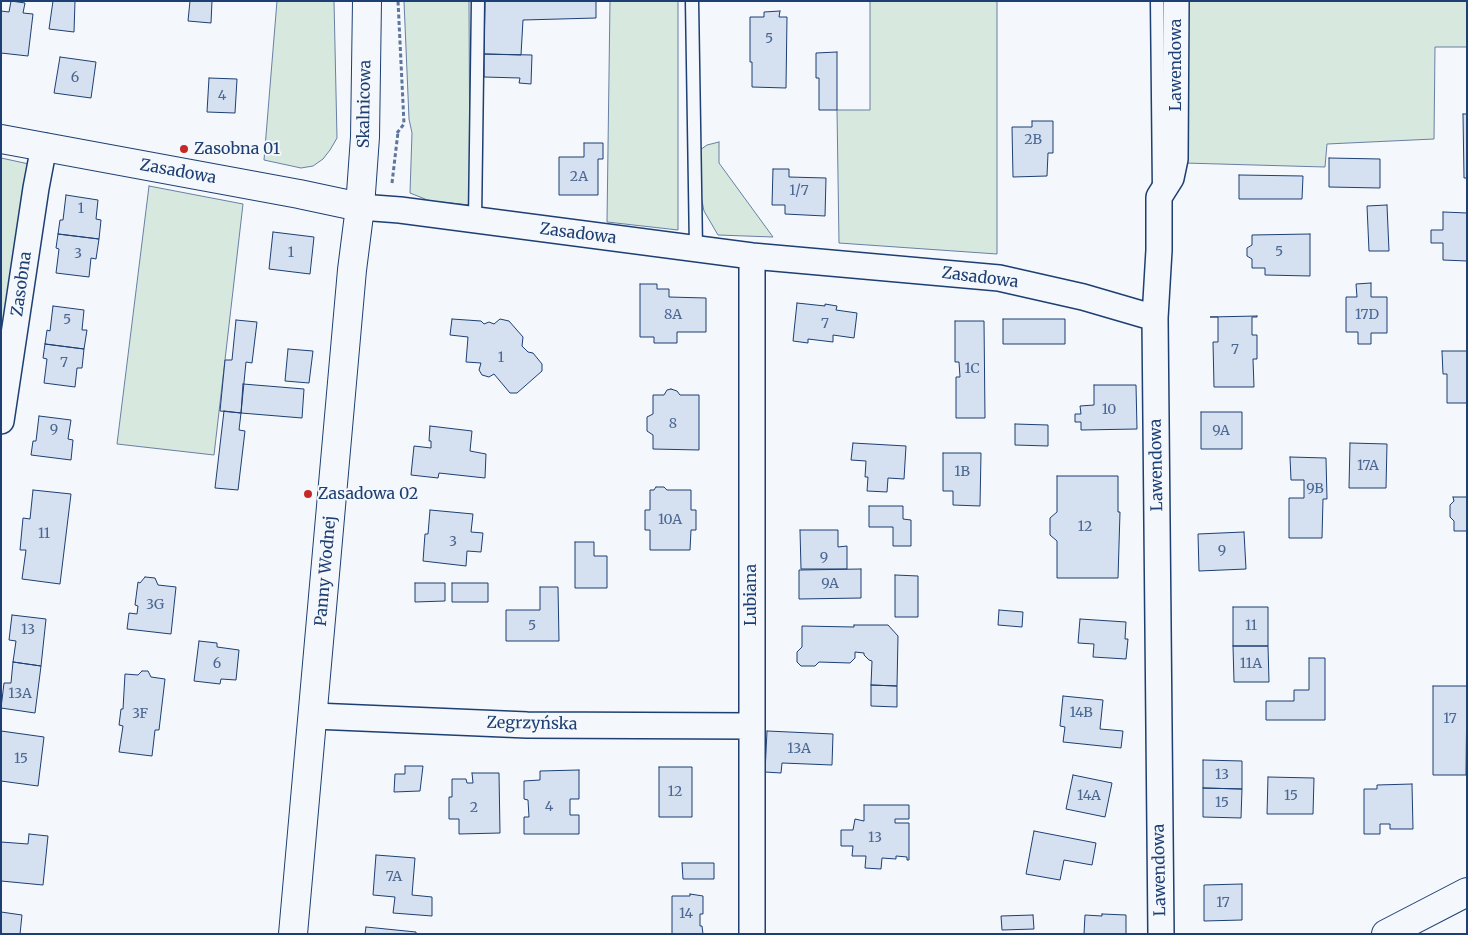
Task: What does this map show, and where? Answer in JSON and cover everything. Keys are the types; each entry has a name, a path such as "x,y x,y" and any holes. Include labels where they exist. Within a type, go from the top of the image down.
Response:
{"street":[{"name":"Skalnicowa","path":"360,208 366,137 367,1"},
{"name":"Lawendowa","path":"1161,934 1155,318 1159,250 1159,197 1171,178 1175,159 1176,1"},
{"name":"Zasadowa","path":"1,139 300,194 360,208 400,210 752,256 999,278 1083,297 1155,318"},
{"name":"Zasobna","path":"1,421 44,146"},
{"name":"Panny Wodnej","path":"294,934 344,366 360,208"},
{"name":"Lubiana","path":"752,256 752,934"},
{"name":"Zegrzyńska","path":"314,716 527,725 751,726"},
{"path":"1386,934 1467,892"}],"lane":[{"path":"475,220 478,1"},
{"path":"692,1 696,249"},
{"path":"1157,1 1159,197"}],"path":[{"path":"392,188 398,132 404,124 398,1"},
{"path":"392,134 398,132"}],"shaded area":[{"path":"277,1 334,1 337,138 323,159 313,166 301,168 264,160"},
{"path":"404,1 469,1 470,205 430,201 410,193 412,133 409,119"},
{"path":"610,1 678,1 678,230 607,222"},
{"path":"870,1 997,1 997,254 839,243 837,110 870,110"},
{"path":"1185,1 1467,1 1467,47 1435,47 1434,139 1327,144 1325,167 1184,163"},
{"path":"719,142 719,163 773,237 718,235 704,211 700,191 700,150 707,145"},
{"path":"1,158 29,164 1,347"},
{"path":"149,186 243,204 214,455 117,444"}],"building":[{"path":"11,1 25,3 23,13 33,14 28,56 1,53 1,11 9,12"},
{"path":"53,1 75,1 74,32 49,29"},
{"path":"190,1 212,1 211,23 188,21"},
{"path":"485,1 596,1 596,18 523,20 521,55 484,54"},
{"path":"780,11 779,17 787,17 786,88 752,87 750,17 764,17 764,12"},
{"path":"837,52 837,110 819,110 819,78 816,78 816,53"},
{"path":"484,54 532,55 531,84 519,83 520,78 484,77"},
{"path":"60,57 96,62 91,98 54,93"},
{"path":"209,78 237,79 235,113 207,112"},
{"path":"1463,114 1467,114 1467,178 1464,178"},
{"path":"1032,121 1053,121 1053,153 1048,153 1047,176 1013,177 1012,127 1032,127"},
{"path":"584,143 603,143 603,159 598,159 598,195 559,195 559,157 584,157"},
{"path":"1329,158 1380,159 1380,188 1329,187"},
{"path":"773,169 789,169 789,177 826,178 825,216 785,214 785,205 772,205"},
{"path":"1239,175 1303,176 1302,199 1239,199"},
{"path":"66,195 98,200 96,219 101,220 99,239 58,234 60,220 63,220"},
{"path":"1387,205 1389,251 1369,251 1367,206"},
{"path":"1443,212 1467,213 1467,261 1443,260 1443,243 1431,243 1431,230 1443,230"},
{"path":"273,232 314,237 310,274 269,269"},
{"path":"58,234 99,239 96,259 91,258 89,277 56,273 59,249 56,248"},
{"path":"1310,234 1310,276 1265,275 1265,268 1252,268 1252,259 1247,256 1247,248 1252,245 1252,235"},
{"path":"1371,283 1371,297 1387,297 1387,333 1371,333 1371,344 1358,344 1358,332 1346,332 1346,297 1357,297 1356,284"},
{"path":"640,284 657,284 657,289 669,289 669,297 706,298 706,332 677,332 677,343 654,343 654,337 640,337"},
{"path":"797,303 837,306 836,310 857,313 854,338 833,335 833,342 808,339 808,343 793,341"},
{"path":"53,306 84,310 82,330 87,330 84,349 45,344 47,330 50,331"},
{"path":"1257,316 1252,317 1252,335 1257,335 1257,359 1253,359 1254,387 1214,387 1213,342 1218,342 1218,317 1210,317"},
{"path":"452,319 481,321 484,324 489,322 494,324 500,319 509,321 523,337 522,346 528,352 533,353 542,364 542,371 517,393 510,393 494,374 489,377 482,375 479,370 481,363 466,362 468,337 450,335"},
{"path":"1003,319 1065,319 1065,344 1003,344"},
{"path":"236,320 257,322 252,363 246,362 241,413 220,411 225,360 232,360"},
{"path":"955,321 984,321 985,418 956,418 956,377 960,377 959,362 955,362"},
{"path":"45,344 84,349 82,368 77,368 75,387 44,383 47,359 43,358"},
{"path":"288,349 313,351 309,383 285,381"},
{"path":"1442,351 1467,351 1467,403 1447,403 1447,374 1443,374"},
{"path":"243,384 304,389 302,418 241,413"},
{"path":"1094,385 1136,385 1137,429 1081,430 1081,422 1075,422 1075,414 1081,414 1080,406 1094,405"},
{"path":"667,390 677,391 680,395 699,395 699,450 653,449 653,435 647,431 647,417 653,414 653,395 664,395"},
{"path":"224,411 241,413 239,430 245,431 238,490 215,488"},
{"path":"1201,412 1242,412 1242,449 1201,449"},
{"path":"39,416 71,420 68,439 73,440 71,460 31,455 33,441 36,441"},
{"path":"1015,424 1048,425 1048,446 1015,445"},
{"path":"430,426 472,431 470,451 486,454 485,478 439,473 438,478 411,475 414,446 431,448 431,441 429,441"},
{"path":"853,443 906,446 904,479 888,478 887,492 867,491 868,477 865,477 866,461 851,460"},
{"path":"1350,443 1387,444 1386,488 1349,488"},
{"path":"943,453 981,453 980,506 953,505 953,491 943,491"},
{"path":"1290,457 1326,458 1327,499 1323,499 1322,538 1289,538 1289,498 1304,498 1304,480 1291,480"},
{"path":"1057,476 1118,476 1118,512 1120,512 1118,578 1057,578 1057,541 1050,535 1050,518 1057,512"},
{"path":"656,487 664,487 667,490 691,490 691,510 696,510 696,530 691,530 690,550 650,550 650,530 645,530 645,510 650,510 650,490 654,490"},
{"path":"33,490 71,494 60,584 22,579 26,550 20,550 23,518 30,519"},
{"path":"1453,497 1467,497 1467,531 1454,531 1454,521 1450,517 1450,505 1454,501"},
{"path":"869,506 903,506 903,519 911,520 911,546 893,546 893,527 869,527"},
{"path":"430,510 473,514 471,532 483,533 481,552 467,551 466,566 423,561 425,534 428,534"},
{"path":"800,530 838,530 838,547 847,546 847,569 801,569"},
{"path":"1244,532 1246,569 1199,571 1198,534"},
{"path":"575,542 594,542 594,556 607,556 607,588 575,588"},
{"path":"861,569 861,598 799,599 799,570"},
{"path":"895,575 918,576 918,617 895,617"},
{"path":"145,577 155,578 158,585 176,587 171,634 127,629 129,613 137,614 138,606 135,605 138,582 140,583"},
{"path":"415,583 445,583 445,601 415,602"},
{"path":"452,583 488,583 488,602 452,602"},
{"path":"540,587 558,587 559,641 506,641 506,610 540,610"},
{"path":"1233,607 1268,607 1268,646 1233,646"},
{"path":"999,610 1023,612 1022,627 998,625"},
{"path":"12,615 46,619 41,666 13,662 16,641 9,640"},
{"path":"1080,619 1126,622 1125,639 1128,639 1126,659 1093,657 1094,644 1078,643"},
{"path":"854,625 888,625 898,636 897,686 871,685 872,661 864,653 855,652 855,658 850,663 819,662 815,666 801,666 797,662 797,652 802,647 802,626 854,627"},
{"path":"199,641 217,643 217,647 239,650 236,680 221,679 220,684 194,681"},
{"path":"1233,646 1268,646 1269,682 1234,682"},
{"path":"1309,658 1325,658 1325,720 1266,720 1266,701 1294,701 1294,690 1309,690"},
{"path":"13,662 41,666 35,713 1,708 4,683 11,683"},
{"path":"142,671 148,671 151,677 165,679 159,730 155,730 152,756 119,752 123,726 119,725 121,709 123,709 125,674 138,675"},
{"path":"871,685 897,686 897,707 871,706"},
{"path":"1433,686 1467,686 1466,775 1433,775"},
{"path":"1063,696 1103,700 1100,729 1123,731 1121,748 1063,742 1065,727 1060,726"},
{"path":"1,731 44,737 38,786 1,781"},
{"path":"767,731 833,734 832,765 782,763 781,773 765,772"},
{"path":"1203,760 1242,761 1242,789 1203,788"},
{"path":"405,766 423,766 420,791 394,792 395,774 405,774"},
{"path":"659,767 692,767 692,817 659,817"},
{"path":"579,770 579,799 570,799 570,815 579,815 579,834 524,834 524,817 529,817 528,800 524,799 524,781 540,780 540,771"},
{"path":"472,773 499,773 500,833 459,834 459,819 449,819 449,797 452,797 452,779 466,779 467,783 473,783"},
{"path":"1073,775 1112,783 1105,817 1066,809"},
{"path":"1268,777 1314,778 1313,814 1267,814"},
{"path":"1412,784 1413,829 1390,829 1390,824 1380,824 1380,834 1364,834 1364,789 1377,789 1377,785"},
{"path":"1203,788 1242,789 1241,818 1203,817"},
{"path":"864,805 909,805 909,819 895,819 895,823 909,823 909,860 907,860 907,857 896,856 896,859 882,858 881,869 865,868 866,856 852,856 853,846 841,846 841,830 853,830 855,819 864,821"},
{"path":"1034,831 1096,843 1092,865 1064,860 1060,880 1026,874"},
{"path":"29,834 48,836 43,885 1,881 1,842 28,844"},
{"path":"376,855 415,858 412,895 432,897 432,916 393,913 395,897 373,895"},
{"path":"682,863 714,863 714,879 683,879"},
{"path":"1242,884 1242,920 1204,921 1204,885"},
{"path":"690,894 703,896 703,914 700,914 700,926 702,926 703,934 672,934 672,896 690,896"},
{"path":"1,912 22,915 20,934 1,934"},
{"path":"1102,914 1126,915 1126,934 1084,934 1085,915 1102,916"},
{"path":"1033,915 1034,929 1002,930 1001,916"},
{"path":"366,927 416,932 416,934 365,934"}],"place":[{"name":"Zasobna 01","path":"184,149"},
{"name":"Zasadowa 02","path":"308,494"}]}
